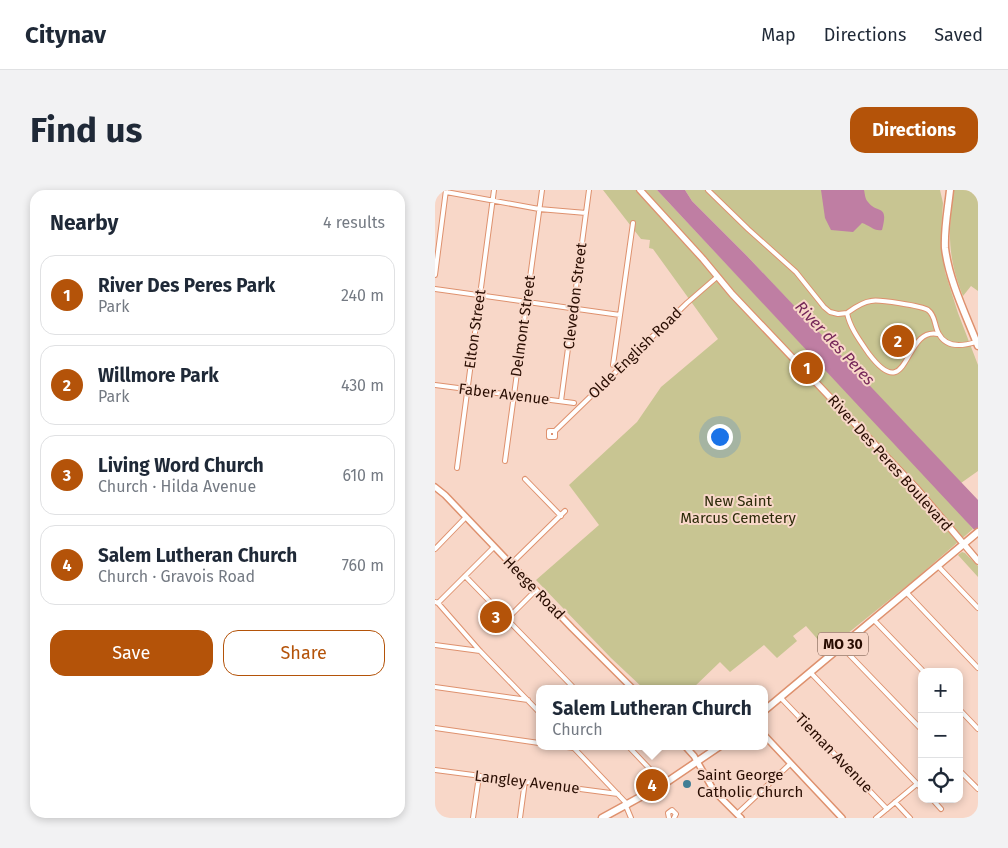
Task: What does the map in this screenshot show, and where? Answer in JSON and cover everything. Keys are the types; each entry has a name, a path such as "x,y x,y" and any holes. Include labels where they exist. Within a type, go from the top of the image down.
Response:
{"main road":[{"name":"River Des Peres Boulevard","path":"640,190 703,258 717,277 918,490 978,561"},
{"path":"950,190 945,240 947,262 977,344"},
{"name":"MO 30","path":"768,707 976,533"},
{"path":"602,818 664,784 714,750"}],"street":[{"name":"Elton Street","path":"457,468 494,190"},
{"name":"Delmont Street","path":"505,462 542,190"},
{"name":"Clevedon Street","path":"561,401 589,190"},
{"path":"708,190 796,272 831,312 838,314 847,313 870,300 924,308 934,318 939,334 945,342 959,346 977,344"},
{"path":"435,275 446,191 539,209 586,213"},
{"path":"613,365 633,222"},
{"name":"Olde English Road","path":"555,431 687,303 717,277"},
{"path":"435,289 619,315"},
{"path":"847,313 857,337 880,368 886,371 899,370 903,367 917,342 924,335 932,332 939,334"},
{"name":"Faber Avenue","path":"435,385 574,403"},
{"path":"525,479 561,516"},
{"name":"Heege Road","path":"435,487 445,495 629,685"},
{"path":"511,564 565,511"},
{"path":"435,549 466,517"},
{"path":"494,547 436,602 536,709"},
{"path":"938,566 978,608"},
{"path":"465,576 571,685"},
{"path":"507,619 535,590"},
{"path":"906,592 978,668"},
{"path":"873,619 919,668"},
{"path":"435,644 480,651"},
{"path":"841,646 918,726"},
{"path":"810,672 917,784 876,818"},
{"path":"435,687 528,700"},
{"name":"Tieman Avenue","path":"780,697 887,809"},
{"path":"963,713 978,729"},
{"path":"435,728 536,743"},
{"path":"768,739 842,818"},
{"path":"576,750 627,805 631,818"},
{"path":"688,750 698,762 714,791 739,816 790,764"},
{"path":"633,751 664,784"},
{"name":"Langley Avenue","path":"435,770 618,794"},
{"path":"963,774 978,789"},
{"path":"473,818 479,776"},
{"path":"520,818 525,781"},
{"path":"895,802 910,818"},
{"path":"936,803 941,809"},
{"path":"669,818 668,814 671,811 674,812 676,817"}],"green space":[{"name":"New Saint Marcus Cemetery","path":"603,190 657,190 973,529 914,580 827,650 806,626 793,636 797,641 777,658 764,645 730,672 720,662 696,685 640,685 536,580 599,525 569,485 637,422 661,387 718,339 653,249 649,248 650,240 641,239"},
{"path":"685,190 940,190 943,203 941,233 945,272 978,365 978,471 961,483 747,256 692,201"},
{"path":"954,190 978,190 978,291 971,286 963,296 954,268 950,244"},
{"path":"962,552 978,566 978,577 958,555"}],"shaded area":[{"name":"River des Peres","path":"657,190 685,190 692,201 747,256 978,500 978,534"},
{"path":"821,190 864,190 868,202 883,213 884,222 882,230 874,229 862,223 853,232 831,230 825,218"}],"place":[{"name":"Willmore Park","path":"898,341"},
{"name":"River Des Peres Park","path":"807,368"},
{"name":"Living Word Church","path":"496,617"},
{"name":"Saint George Catholic Church","path":"687,784"},
{"name":"Salem Lutheran Church","path":"652,785"}]}
